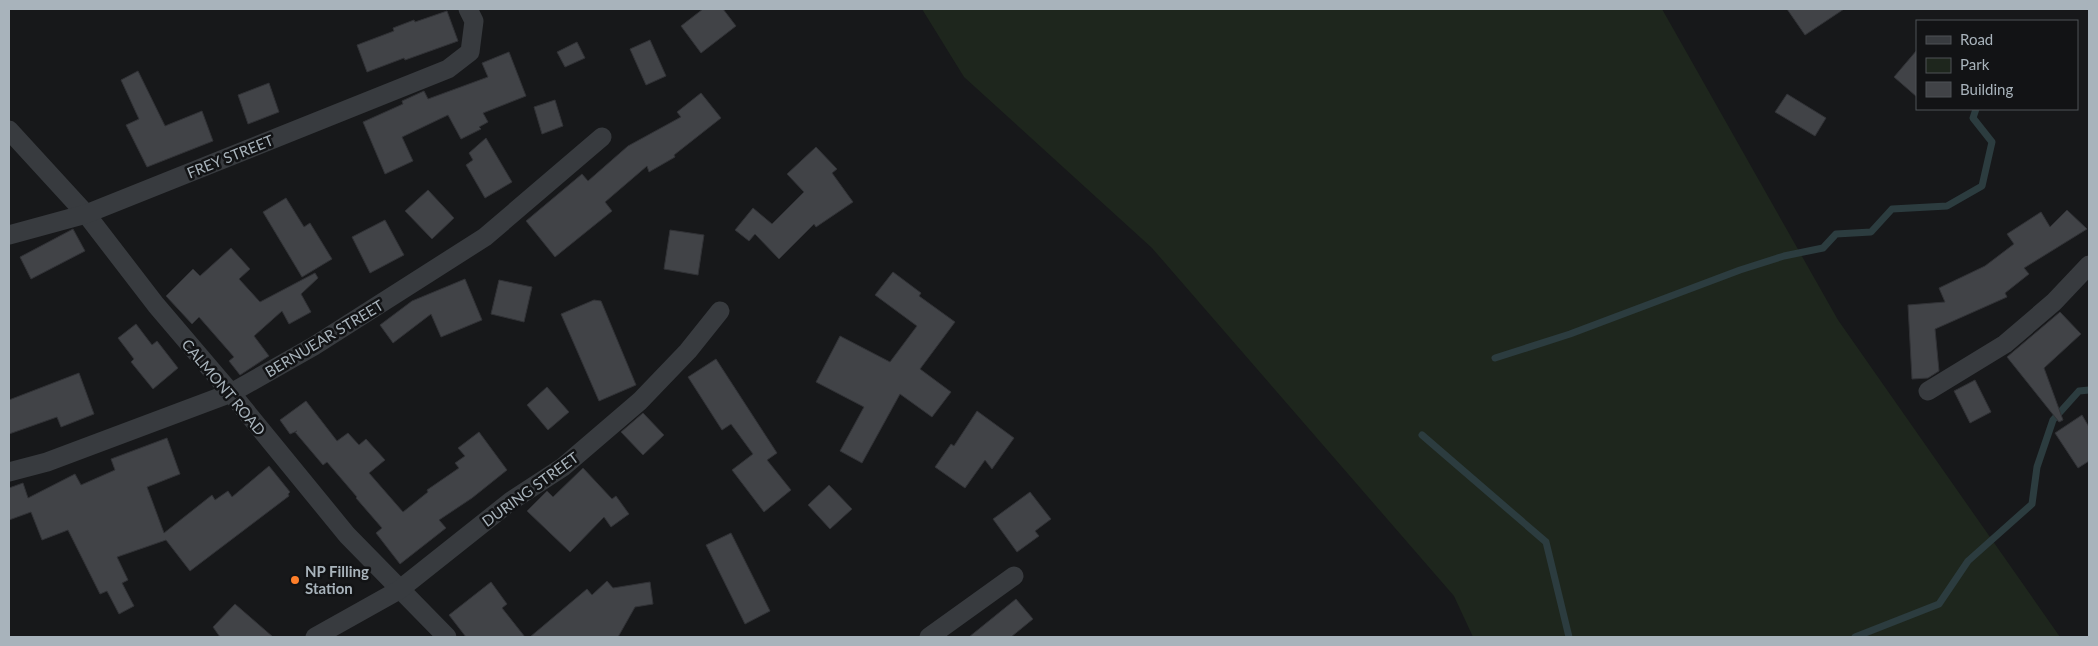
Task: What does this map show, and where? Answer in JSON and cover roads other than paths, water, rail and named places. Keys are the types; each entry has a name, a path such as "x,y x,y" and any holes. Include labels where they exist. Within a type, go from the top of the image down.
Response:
{"street":[{"name":"FREY STREET","path":"9,234 86,214 448,69 470,52 474,21 468,9"},
{"name":"CALMONT ROAD","path":"9,130 86,214 156,305 231,393 347,536 447,637"},
{"name":"BERNUEAR STREET","path":"9,472 47,462 231,393 314,346 485,237 602,136"},
{"path":"1928,391 2005,344 2054,302 2089,265"},
{"name":"DURING STREET","path":"315,637 399,590 510,501 563,466 640,400 688,352 720,310"},
{"path":"929,637 1014,576"}],"waterway":[{"path":"1495,358 1570,334 1740,270 1784,256 1823,248 1836,234 1871,232 1892,209 1947,206 1982,186 1992,142 1973,118 1976,110"},
{"path":"1855,637 1939,604 1968,561 2032,504 2037,467 2053,420 2079,391 2089,390"},
{"path":"1422,435 1546,542 1569,637"}],"place":[{"name":"NP Filling Station","path":"295,580"}]}
